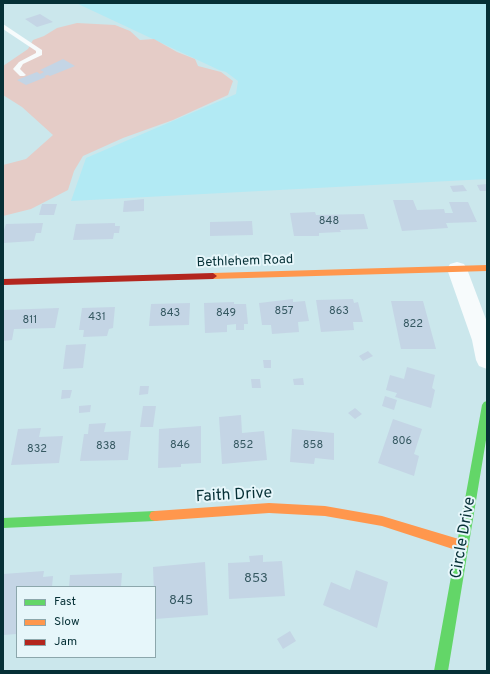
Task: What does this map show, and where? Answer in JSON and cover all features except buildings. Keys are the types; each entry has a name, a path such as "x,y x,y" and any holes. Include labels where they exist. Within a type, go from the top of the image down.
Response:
{"street":[{"name":"Bethlehem Road","path":"3,282 487,268"},
{"path":"457,269 483,340 487,360"},
{"name":"Circle Drive","path":"441,671 487,405"},
{"name":"Faith Drive","path":"3,523 122,518 269,508 325,511 382,521 462,546"}],"lane":[{"path":"3,26 39,50 40,54 21,63 16,69 22,75"}],"shaded area":[{"path":"76,3 487,3 487,179 71,201 86,158 236,94 238,81 226,72"},
{"path":"77,23 115,25 130,31 140,40 154,39 177,52 195,59 198,66 221,72 233,81 228,95 173,120 123,138 83,156 74,171 68,190 31,209 3,216 3,165 26,159 53,135 22,107 3,95 3,66 28,49 33,40 44,36 57,28"}],"traffic: fast":[{"path":"441,671 487,405"},
{"path":"3,523 155,516"}],"traffic: slow":[{"path":"213,276 487,268"},
{"path":"155,516 269,508 325,511 382,521 462,546"}],"traffic: jam":[{"path":"3,282 213,276"}]}
